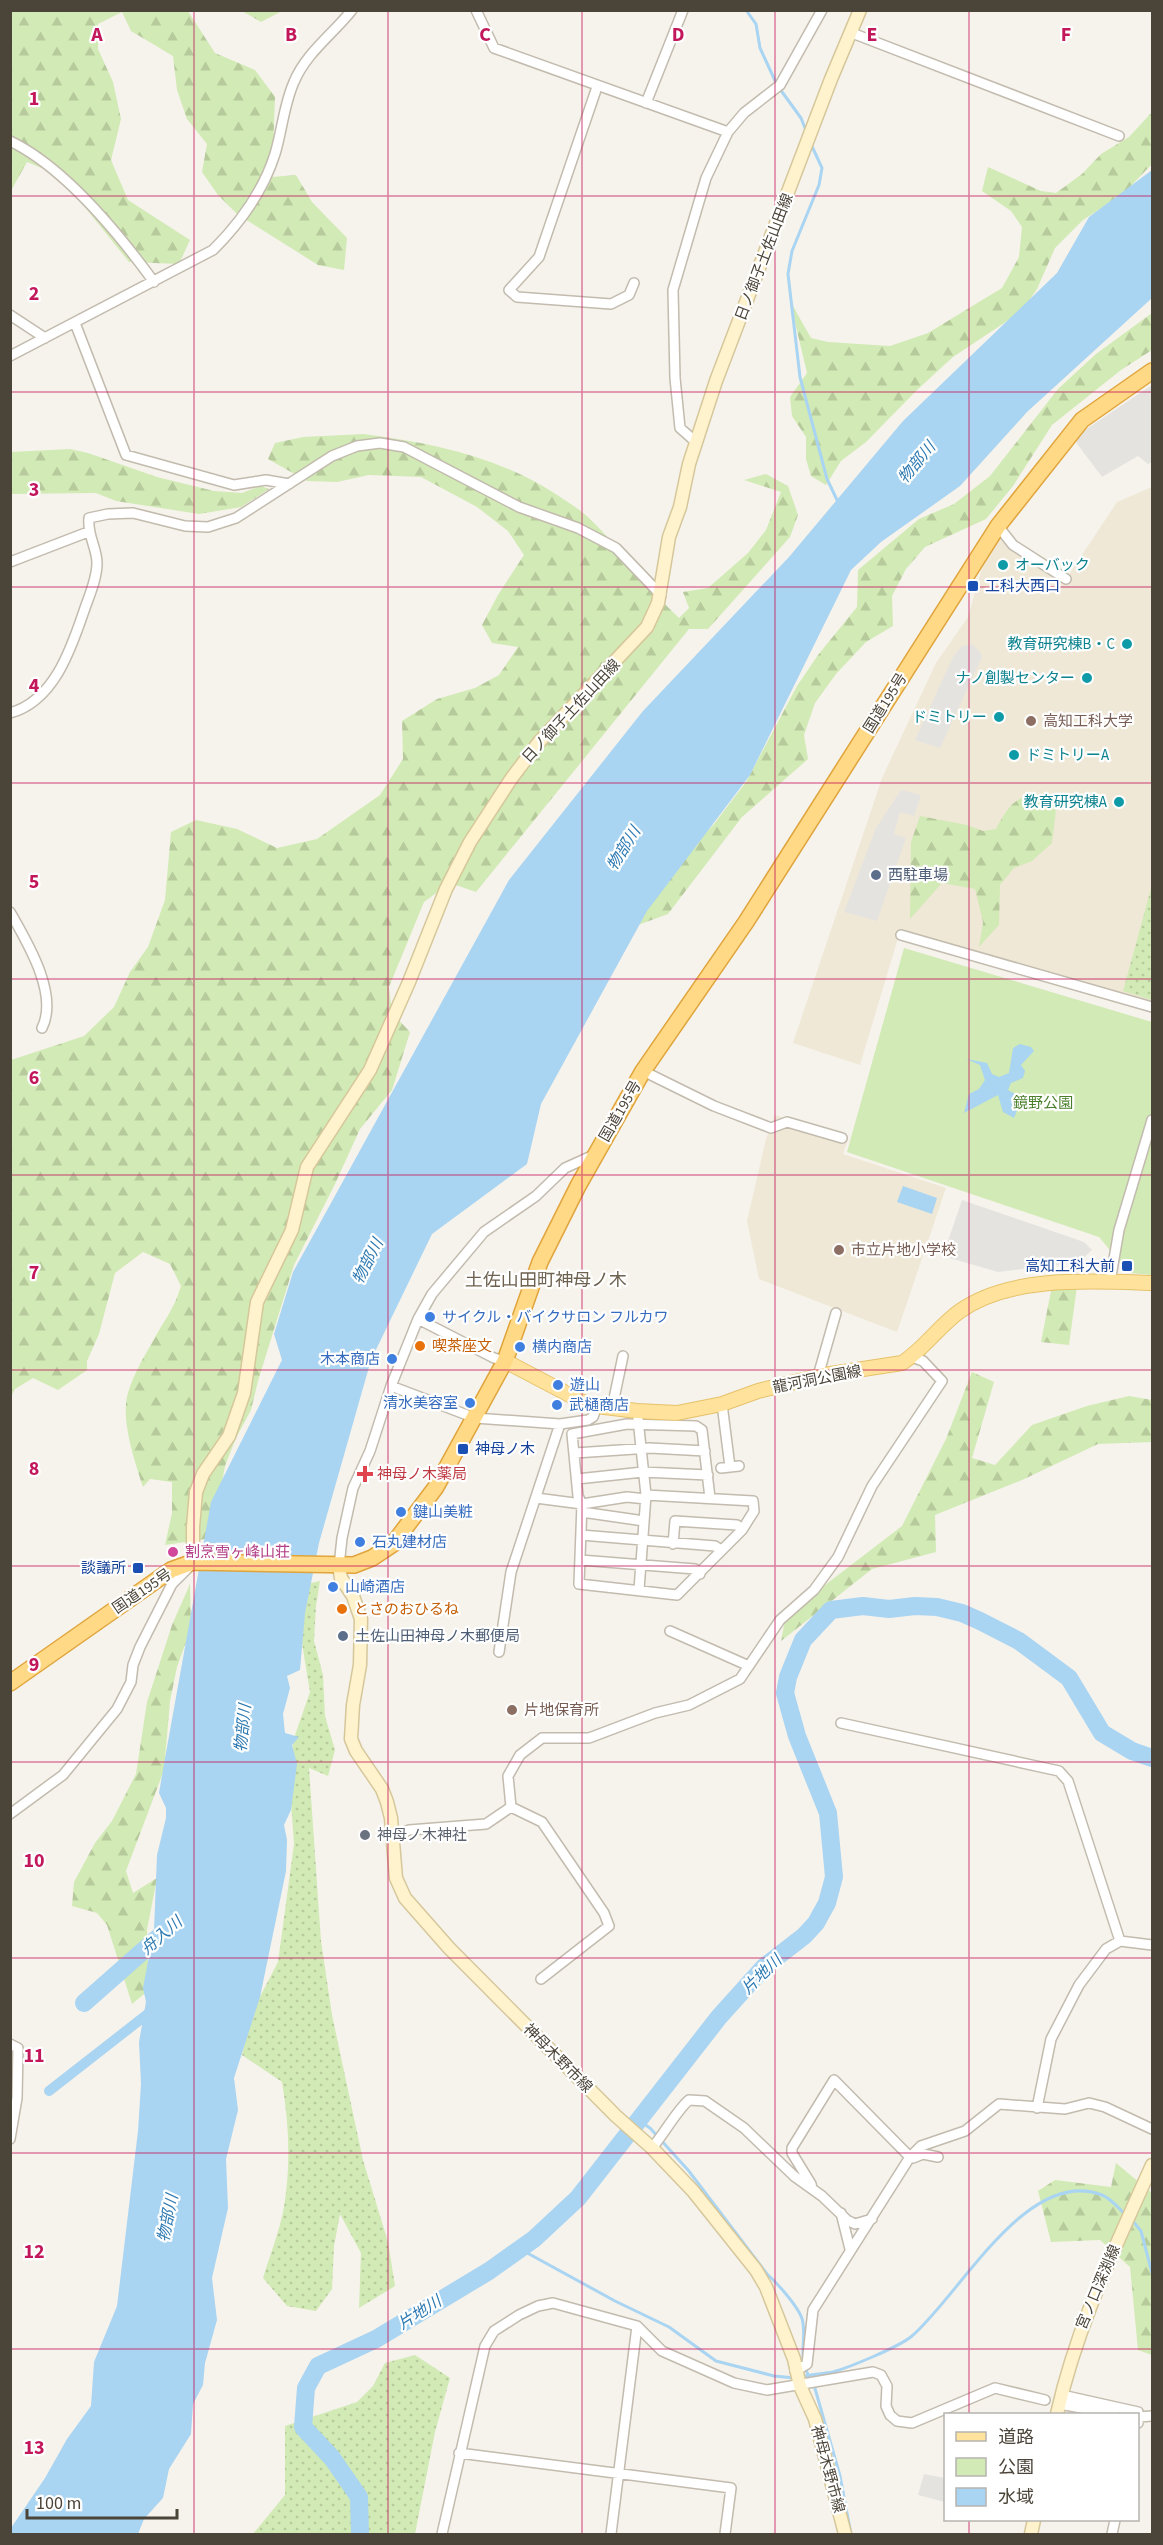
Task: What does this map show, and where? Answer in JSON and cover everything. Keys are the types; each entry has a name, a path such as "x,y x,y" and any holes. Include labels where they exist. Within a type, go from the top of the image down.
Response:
{"highway":[{"name":"国道195号","path":"10,1683 171,1570 200,1562 354,1565 372,1558 393,1544 436,1487 475,1419 505,1361 540,1262 596,1154 644,1071 746,922 998,526 1082,420 1152,371"}],"main road":[{"name":"日ノ御子土佐山田線","path":"200,1562 193,1527 196,1492 203,1474 229,1436 244,1393 257,1302 292,1230 307,1167 370,1070 410,982 446,889 470,842 511,779 539,742 647,627 661,594 662,567 669,537 720,371 831,80 852,33 856,12"},
{"name":"龍河洞公園線","path":"505,1361 584,1402 612,1408 638,1418 723,1404 758,1391 818,1376 902,1363 912,1357 947,1321 987,1294 1004,1289 1050,1284 1152,1283"},
{"name":"神母木野市線","path":"333,1565 353,1596 361,1619 360,1665 353,1705 351,1739 356,1751 382,1789 391,1818 396,1878 405,1898 449,1948 616,2116 651,2145 693,2191 756,2270 766,2287 801,2376 815,2419 845,2535"},
{"name":"宮ノ口深渕線","path":"1061,2405 1076,2341 1089,2303 1152,2165"}],"street":[{"path":"10,356 213,249 232,231 263,187 275,154 294,82 306,60 352,10"},
{"path":"476,10 494,48 597,87 728,132"},
{"path":"646,104 683,10"},
{"path":"697,443 680,428 675,378 673,290 706,178 728,132 744,113 780,85 822,10"},
{"path":"852,33 1119,136"},
{"path":"597,87 539,257 508,290 517,297 611,304 628,296 634,283"},
{"path":"10,141 22,146 56,173 105,220 154,282"},
{"path":"10,315 45,338"},
{"path":"75,323 126,455 234,484 266,480 289,484"},
{"path":"10,713 35,701 58,674 72,646 96,577 98,561 88,532 89,518 108,514 133,513 186,526 208,527 236,518 332,456 357,446 380,443 404,447 504,499 578,528 616,548 661,594"},
{"path":"998,526 1013,545 1066,579"},
{"path":"10,562 88,532"},
{"path":"10,912 27,941 43,982 48,1003 47,1018 42,1028"},
{"path":"901,935 1152,1007"},
{"path":"644,1071 714,1106 771,1128 787,1122 842,1138"},
{"path":"1110,1282 1119,1230 1152,1120"},
{"path":"333,1565 342,1538 353,1488 370,1451 391,1386 418,1319 432,1294 484,1232 536,1196 565,1168 596,1154"},
{"path":"818,1376 836,1313"},
{"path":"418,1319 494,1358 505,1361"},
{"path":"612,1408 623,1356"},
{"path":"511,1807 508,1776 520,1755 542,1738 589,1738 655,1713 689,1705 740,1679 780,1620 814,1590 838,1557 872,1486 942,1381 923,1361 912,1357"},
{"path":"391,1386 475,1419 560,1424 588,1420 597,1406"},
{"path":"723,1404 730,1467"},
{"path":"638,1418 646,1497 639,1590"},
{"path":"582,1508 627,1497 753,1501 754,1511 742,1530 677,1595 579,1584 582,1508 572,1434 638,1418 696,1426 702,1430 710,1498"},
{"path":"499,1652 511,1572 560,1424"},
{"path":"575,1454 641,1449 705,1451"},
{"path":"577,1479 643,1472 708,1475"},
{"path":"536,1498 644,1521"},
{"path":"673,1544 675,1521 737,1525 742,1530"},
{"path":"581,1535 642,1542 715,1546 721,1550"},
{"path":"580,1560 695,1569 700,1574"},
{"path":"10,1815 63,1775 117,1709 132,1682 133,1665 140,1647 172,1584 200,1562"},
{"path":"670,1631 749,1666"},
{"path":"841,1723 1059,1771 1068,1781 1120,1941"},
{"path":"392,1842 409,1830 486,1824 511,1807"},
{"path":"511,1807 542,1822 604,1913 609,1926 541,1979"},
{"path":"1037,2108 1051,2038 1086,1976 1106,1948 1120,1941 1152,1946"},
{"path":"10,2044 18,2048 18,2084 10,2139"},
{"path":"812,2189 792,2153 792,2148 834,2080 910,2157 923,2154 938,2157"},
{"path":"651,2145 667,2131 689,2100 705,2102 744,2128 794,2176 841,2209 847,2220 855,2223 872,2218"},
{"path":"801,2376 813,2310 910,2157 921,2146 965,2131 999,2104 1065,2109 1089,2103 1105,2107 1152,2129"},
{"path":"841,2209 850,2249"},
{"path":"442,2535 485,2346 494,2331 538,2306 553,2303 637,2326 662,2351 734,2384 767,2390 801,2376 816,2382 873,2372 881,2375 887,2386 886,2406 890,2415 897,2421 912,2423 995,2388 1046,2400"},
{"path":"611,2535 637,2326"},
{"path":"1061,2405 1103,2413"},
{"path":"1061,2405 1138,2413"},
{"path":"459,2453 731,2488 725,2535"}],"shaded area":[{"path":"1152,385 1152,462 1148,464 1138,456 1102,477 1078,445 1076,441 1079,434"},
{"name":"高知工科大学","path":"1152,487 1152,1012 898,938 860,1065 793,1043 882,778 936,663 968,617 981,571 998,535 1068,576 1117,502"},
{"path":"972,644 982,657 940,748 915,740 953,657 962,646"},
{"name":"西駐車場","path":"901,790 921,795 914,816 900,812 894,834 906,838 877,921 844,912 876,828"},
{"name":"市立片地小学校","path":"775,1115 848,1139 843,1154 946,1188 897,1332 759,1279 747,1221 766,1139"},
{"path":"962,1200 1084,1242 1092,1250 1079,1262 998,1272 943,1256"},
{"path":"924,2474 944,2478 944,2502 918,2495"}],"green space":[{"path":"10,11 188,11 215,53 255,70 275,97 272,177 296,175 312,202 347,238 344,270 318,265 237,214 218,195 202,172 207,144 187,119 177,90 173,56 131,31 122,12 98,24 98,49 113,82 121,119 111,160 128,200 190,240 179,264 129,262 59,175 27,162 12,189"},
{"path":"242,11 282,11 261,22"},
{"path":"1152,112 1152,164 1123,194 1083,220 1055,248 1037,289 1022,311 953,357 866,442 841,461 826,485 811,476 806,459 806,437 792,416 790,397 807,373 790,301 811,338 828,342 890,346 928,333 1002,288 1019,257 1022,227 1011,211 982,191 988,167 1041,191 1056,193 1082,174 1101,154 1129,137"},
{"path":"1152,313 1152,350 1121,370 1052,425 1013,486 986,519 925,547 906,569 892,596 893,626 866,642 836,674 815,703 804,735 808,759 742,817 668,914 638,925 648,898 714,824 746,782 797,686 818,655 857,607 858,570 919,519 954,504 990,476 1058,389 1096,354"},
{"path":"364,434 463,453 509,469 532,480 578,509 591,520 679,618 689,608 683,592 708,588 748,553 766,530 781,492 744,480 766,474 788,486 798,515 790,537 708,629 689,629 476,892 450,883 424,902 389,987 392,1013 410,1032 392,1090 360,1129 294,1265 251,1410 236,1438 225,1466 212,1538 165,1545 172,1513 172,1482 150,1479 143,1487 127,1428 126,1403 136,1372 172,1308 181,1286 170,1264 143,1252 115,1273 99,1334 87,1361 87,1370 58,1390 33,1378 15,1389 11,1397 11,1060 84,1036 114,1007 130,972 148,947 165,900 171,832 196,820 237,829 277,848 317,839 380,795 403,759 402,721 437,699 475,688 499,675 518,647 492,643 482,625 524,555 508,531 477,507 421,477 369,475 337,482 307,481 268,459 275,443 303,437"},
{"path":"70,449 157,477 214,491 242,493 261,486 269,489 241,507 199,514 116,501 96,493 11,494 11,452"},
{"path":"1050,793 1056,810 1052,843 1032,861 1014,868 1000,885 999,925 979,947 983,922 975,889 942,883 910,919 911,842 920,816 967,825 983,831 996,829 1011,805 1017,801"},
{"path":"1152,885 1152,1000 1123,991"},
{"name":"鏡野公園","path":"904,948 1152,1022 1152,1275 1129,1273 1099,1237 847,1152"},
{"path":"1052,1286 1077,1286 1069,1345 1041,1342"},
{"path":"972,1372 994,1382 972,1458 995,1465 1032,1425 1087,1406 1129,1396 1152,1400 1152,1442 1098,1444 1022,1480 935,1515 936,1552 872,1569 781,1641 786,1615 902,1526 946,1439"},
{"path":"320,1581 314,1641 323,1675 325,1716 335,1750 328,1776 309,1768 321,1941 332,2015 363,2160 388,2242 395,2286 359,2308 361,2253 340,2214 334,2246 332,2289 316,2311 287,2306 263,2278 284,2207 288,2160 286,2113 282,2082 242,2055 252,2012 278,1962 294,1844 290,1789 293,1741 310,1692 300,1631 307,1584"},
{"path":"190,1584 191,1628 177,1667 170,1701 164,1770 126,1871 133,1893 157,1878 147,1930 149,1990 132,2004 107,1925 97,1913 72,1906 74,1882 95,1843 112,1821 136,1774 147,1702 172,1625"},
{"path":"1116,2163 1152,2193 1152,2355 1138,2350 1130,2267 1100,2240 1051,2242 1038,2191 1055,2180 1111,2187"},
{"path":"415,2355 450,2378 435,2432 415,2534 253,2534 285,2495 285,2426 357,2402 373,2386 385,2363"}],"water":[{"name":"物部川","path":"1152,170 1152,298 1027,412 960,486 881,542 851,570 750,775 647,911 541,1104 527,1164 432,1234 371,1360 319,1543 305,1613 300,1670 287,1676 290,1688 283,1714 285,1733 299,1737 292,1745 297,1764 291,1810 284,1825 287,1840 286,1871 260,1997 234,2078 238,2110 226,2159 228,2208 212,2278 217,2320 205,2363 203,2385 193,2404 191,2434 169,2469 163,2498 144,2519 138,2534 11,2534 11,2528 45,2478 67,2439 91,2406 94,2362 117,2306 138,2131 141,2084 139,2042 146,2002 143,1988 154,1930 157,1855 166,1818 166,1808 159,1793 211,1502 282,1360 274,1334 293,1272 509,880 643,711 789,557 903,421 1057,273 1089,217"},
{"path":"1020,1044 1031,1047 1034,1051 1021,1065 1025,1071 1023,1078 1011,1083 1008,1090 1022,1098 1014,1118 1003,1112 998,1095 964,1113 969,1094 979,1089 985,1080 980,1065 966,1059 987,1063 992,1074 999,1077 1009,1073 1013,1048"},
{"path":"903,1186 937,1198 932,1214 897,1202"}],"waterway":[{"path":"746,10 756,24 760,48 777,85 801,118 807,133"},
{"path":"810,142 822,168 819,185 792,251 788,274 800,377 827,479 838,502"},
{"name":"片地川","path":"360,2534 359,2497 332,2458 303,2427 306,2388 318,2366 376,2339 489,2271 534,2239 578,2198 719,2017 764,1967 804,1936 816,1923 827,1903 834,1877 828,1813 797,1736 785,1693 788,1677 803,1640 831,1610 863,1606 889,1609 915,1606 937,1607 962,1613 980,1621 1019,1641 1069,1678 1102,1733 1132,1751 1152,1758"},
{"name":"舟入川","path":"84,2003 169,1928"},
{"path":"49,2091 154,2009"},
{"path":"638,2120 650,2128 688,2170 767,2274 794,2304 802,2318 803,2356 809,2377"},
{"path":"802,2377 833,2372 851,2366 886,2351 912,2336 997,2239 1022,2216 1047,2199 1074,2191 1102,2195 1127,2216"},
{"path":"1132,2220 1141,2231 1152,2273"},
{"path":"520,2249 615,2301 669,2327 716,2361 774,2376 795,2378"},
{"path":"814,2385 840,2476 851,2534"}],"place":[{"name":"オーバック","path":"1003,565"},
{"name":"工科大西口","path":"973,586"},
{"name":"教育研究棟B・C","path":"1127,644"},
{"name":"ナノ創製センター","path":"1087,678"},
{"name":"ドミトリー","path":"999,717"},
{"name":"高知工科大学","path":"1031,721"},
{"name":"ドミトリーA","path":"1014,755"},
{"name":"教育研究棟A","path":"1119,802"},
{"name":"西駐車場","path":"876,875"},
{"name":"市立片地小学校","path":"839,1250"},
{"name":"高知工科大前","path":"1127,1266"},
{"name":"サイクル・バイクサロン フルカワ","path":"430,1317"},
{"name":"喫茶座文","path":"420,1346"},
{"name":"横内商店","path":"520,1347"},
{"name":"木本商店","path":"392,1359"},
{"name":"遊山","path":"558,1385"},
{"name":"清水美容室","path":"470,1403"},
{"name":"武樋商店","path":"557,1405"},
{"name":"神母ノ木","path":"463,1449"},
{"name":"神母ノ木薬局","path":"365,1474"},
{"name":"鍵山美粧","path":"401,1512"},
{"name":"石丸建材店","path":"360,1542"},
{"name":"割烹雪ヶ峰山荘","path":"173,1552"},
{"name":"談議所","path":"138,1568"},
{"name":"山崎酒店","path":"333,1587"},
{"name":"とさのおひるね","path":"342,1609"},
{"name":"土佐山田神母ノ木郵便局","path":"343,1636"},
{"name":"片地保育所","path":"512,1710"},
{"name":"神母ノ木神社","path":"365,1835"}],"district":[{"name":"土佐山田町神母ノ木","path":"546,1280"}]}
